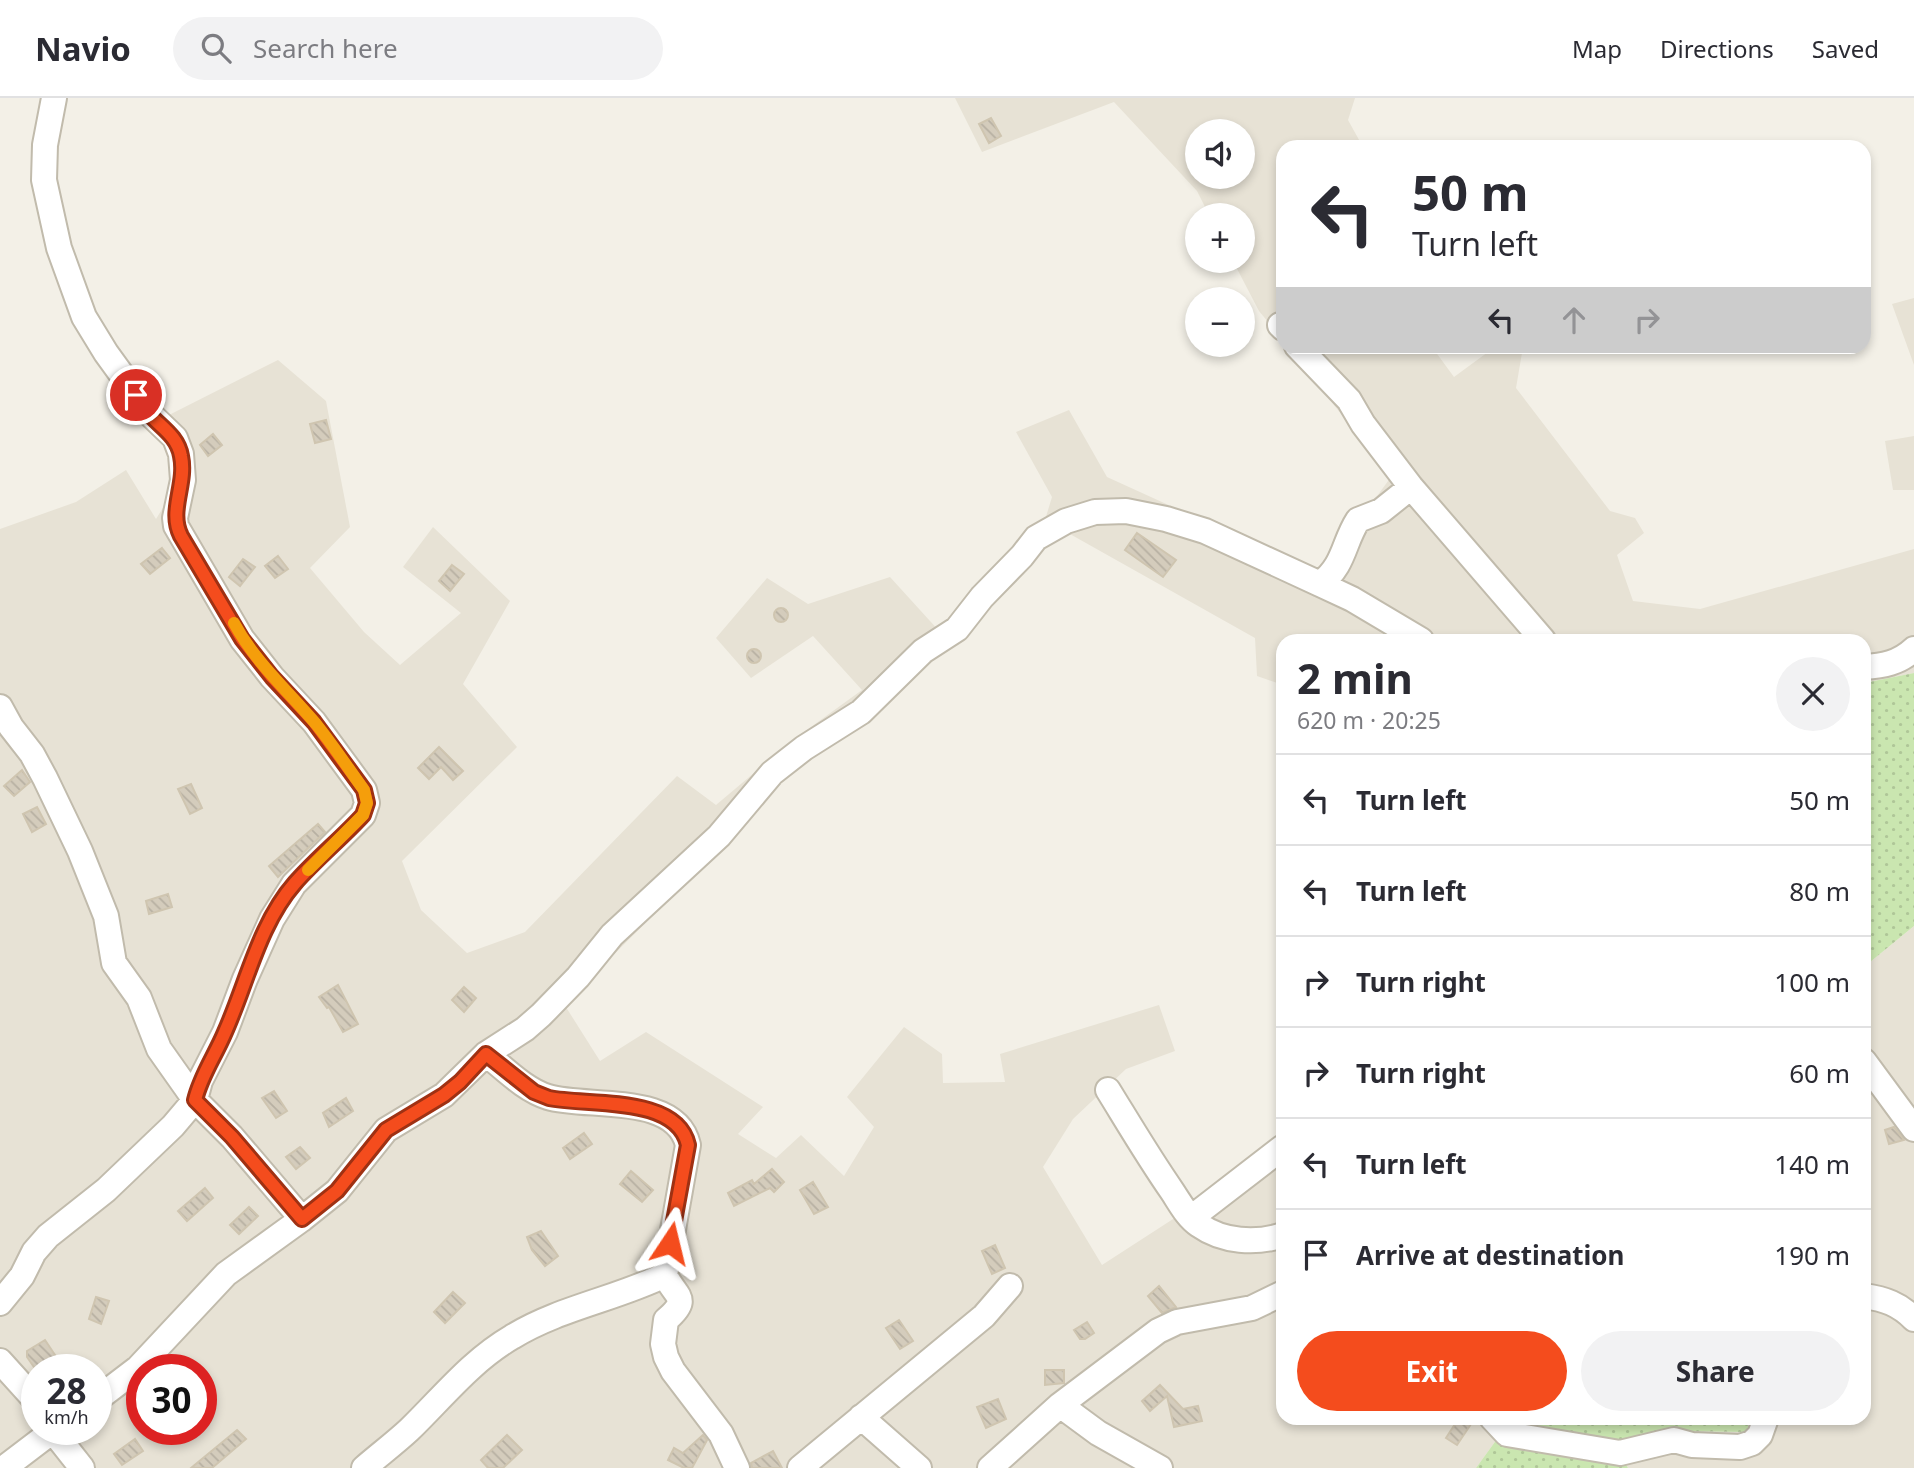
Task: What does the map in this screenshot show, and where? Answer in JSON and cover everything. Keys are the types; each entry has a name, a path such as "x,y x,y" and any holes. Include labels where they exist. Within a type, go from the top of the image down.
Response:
{"street":[{"path":"0,1303 22,1276 34,1252 48,1236 106,1189 173,1126 195,1100 200,1081 225,1032 272,919 294,884 363,815 367,803 364,790 332,745 242,639 176,526 174,518 183,480 181,454 174,438 151,415 106,353 84,317 59,248 44,180 45,145 54,98"},
{"path":"1305,354 1349,400 1363,425 1411,487 1538,634"},
{"path":"1320,584 1342,559 1358,520 1381,511 1411,487"},
{"path":"112,1388 138,1368 168,1338 214,1284 337,1191 386,1130 444,1095 486,1054 525,1029 578,977 612,935 719,836 772,773 813,741 860,712 922,651 957,629 982,597 1037,538 1066,521 1095,512 1126,511 1205,531 1352,599 1411,634"},
{"path":"1871,667 1885,666 1905,657 1914,649"},
{"path":"0,707 10,727 39,766 80,851 106,916 114,963 139,998 159,1049 195,1100 232,1137 302,1219"},
{"path":"486,1054 541,1095 565,1101 650,1110 679,1126 685,1134 688,1145 665,1275 678,1291 681,1300 679,1309 666,1320 663,1344 673,1371 721,1434 737,1468"},
{"path":"1871,1071 1914,1129"},
{"path":"1108,1090 1152,1162 1191,1218 1200,1226 1225,1238 1254,1240 1276,1237"},
{"path":"1191,1218 1276,1152"},
{"path":"365,1468 407,1432 482,1356 515,1335 562,1313 639,1288 665,1275"},
{"path":"800,1468 977,1322 997,1304 1010,1286"},
{"path":"990,1468 1060,1405 1158,1331 1177,1322 1252,1308 1276,1296"},
{"path":"1871,1297 1884,1299 1902,1307 1914,1319"},
{"path":"0,1361 21,1384"},
{"path":"1060,1405 1098,1433 1160,1468"},
{"path":"861,1417 919,1468"},
{"path":"1499,1425 1507,1434 1608,1451 1640,1460 1656,1443 1674,1440 1692,1445 1740,1447 1752,1443 1760,1435 1764,1425"},
{"path":"4,1468 34,1445"},
{"path":"64,1445 82,1468"}],"shaded area":[{"path":"955,98 1355,98 1348,120 1359,140 1276,140 1276,332 1255,303 1255,287 1247,287 1239,273 1255,273 1255,203 1203,203 1195,189 1255,189 1255,119 1185,119 1185,178 1114,102 982,152"},
{"path":"1914,298 1914,365 1892,304"},
{"path":"1294,354 1437,354 1454,377 1485,354 1522,354 1516,388 1610,511 1635,518 1644,533 1617,555 1633,601 1700,609 1914,549 1914,673 1871,682 1871,634 1276,634 1276,683 1257,676 1255,638 1045,520 1052,497 1016,432 1069,410 1107,477 1320,574 1391,477"},
{"path":"278,360 326,401 350,527 310,568 364,632 400,665 461,613 403,567 433,527 510,601 463,684 517,747 402,861 421,910 467,953 525,932 677,776 716,805 793,740 862,690 813,636 751,678 716,638 767,578 808,604 890,577 950,643 782,777 723,846 564,1004 600,1061 646,1032 763,1107 738,1134 776,1158 801,1135 844,1176 874,1127 847,1097 904,1027 942,1054 943,1083 1005,1082 1000,1054 1159,1005 1175,1051 1126,1069 1073,1119 1043,1167 1102,1265 1221,1188 1276,1142 1276,1425 1504,1425 1505,1428 1476,1468 0,1468 0,529 76,502 126,470 156,519 172,493 169,415"},
{"path":"1914,436 1914,490 1893,490 1885,441"},
{"path":"1914,926 1914,1468 1628,1468 1615,1445 1671,1431 1746,1432 1748,1425 1871,1425 1871,961"}],"green space":[{"path":"1914,673 1914,926 1871,961 1871,682"},
{"path":"1504,1425 1748,1425 1747,1432 1672,1431 1615,1446 1628,1468 1476,1468 1505,1428"}],"building":[{"path":"991,118 1001,136 989,143 979,124"},
{"path":"326,420 331,439 315,443 310,424"},
{"path":"213,434 222,445 208,456 200,445"},
{"path":"1137,533 1176,560 1163,577 1125,550"},
{"path":"162,548 170,558 150,574 141,564"},
{"path":"278,556 288,569 275,578 265,566"},
{"path":"243,559 255,567 240,586 229,577"},
{"path":"452,565 464,574 450,591 439,581"},
{"path":"781,608 786,610 786,620 781,622 776,620 774,615 776,610"},
{"path":"754,649 759,651 759,661 754,663 749,661 747,656 749,651"},
{"path":"439,747 463,771 453,780 441,767 429,779 418,768"},
{"path":"22,770 30,782 14,796 4,786"},
{"path":"191,784 202,808 190,814 178,789"},
{"path":"37,807 46,824 32,832 23,814"},
{"path":"318,824 325,832 278,877 269,866"},
{"path":"168,894 172,907 149,914 146,901"},
{"path":"338,985 358,1024 343,1032 329,1007 327,1008 319,997"},
{"path":"464,987 476,998 464,1012 452,1000"},
{"path":"274,1091 287,1111 276,1118 262,1098"},
{"path":"346,1098 353,1111 329,1127 323,1113"},
{"path":"1894,1127 1904,1140 1889,1144 1885,1130"},
{"path":"584,1133 592,1144 570,1159 563,1148"},
{"path":"300,1147 310,1158 296,1169 286,1157"},
{"path":"772,1169 784,1182 774,1192 770,1188 734,1206 728,1193 752,1180 754,1184"},
{"path":"631,1171 653,1190 642,1202 620,1184"},
{"path":"813,1182 828,1207 814,1214 800,1190"},
{"path":"205,1188 213,1198 187,1221 178,1211"},
{"path":"249,1207 258,1216 239,1234 230,1225"},
{"path":"541,1231 558,1256 545,1266 532,1250 527,1237"},
{"path":"995,1245 1005,1268 992,1274 982,1251"},
{"path":"1159,1286 1176,1307 1162,1313 1148,1296"},
{"path":"453,1292 465,1303 445,1323 434,1312"},
{"path":"96,1297 109,1301 101,1324 89,1319"},
{"path":"899,1320 913,1341 900,1349 886,1328"},
{"path":"1087,1322 1094,1333 1080,1339 1074,1330"},
{"path":"45,1340 54,1354 27,1354 27,1351"},
{"path":"1045,1370 1064,1370 1064,1383 1045,1385"},
{"path":"1160,1385 1183,1409 1198,1406 1202,1421 1174,1427 1167,1396 1150,1411 1142,1401"},
{"path":"998,1399 1006,1419 986,1428 977,1407"},
{"path":"1454,1425 1470,1425 1457,1445 1446,1438"},
{"path":"237,1430 246,1439 212,1468 191,1468"},
{"path":"507,1435 522,1450 503,1468 488,1468 481,1460"},
{"path":"703,1435 707,1440 692,1468 684,1468 668,1460 674,1448 683,1453"},
{"path":"127,1445 139,1445 143,1451 122,1465 114,1454"},
{"path":"773,1451 782,1468 752,1468 751,1463"}],"slow traffic":[{"path":"234,623 242,639 272,677 314,722 364,790 367,803 363,815 308,870"}],"route":[{"path":"136,395 174,438 181,454 183,480 174,518 181,536 242,639 332,745 364,790 367,803 363,815 294,884 272,919 225,1032 205,1069 195,1100 232,1137 302,1219 337,1191 386,1130 444,1095 486,1054 534,1092 549,1098 650,1110 679,1126 688,1145 670,1243"}]}
